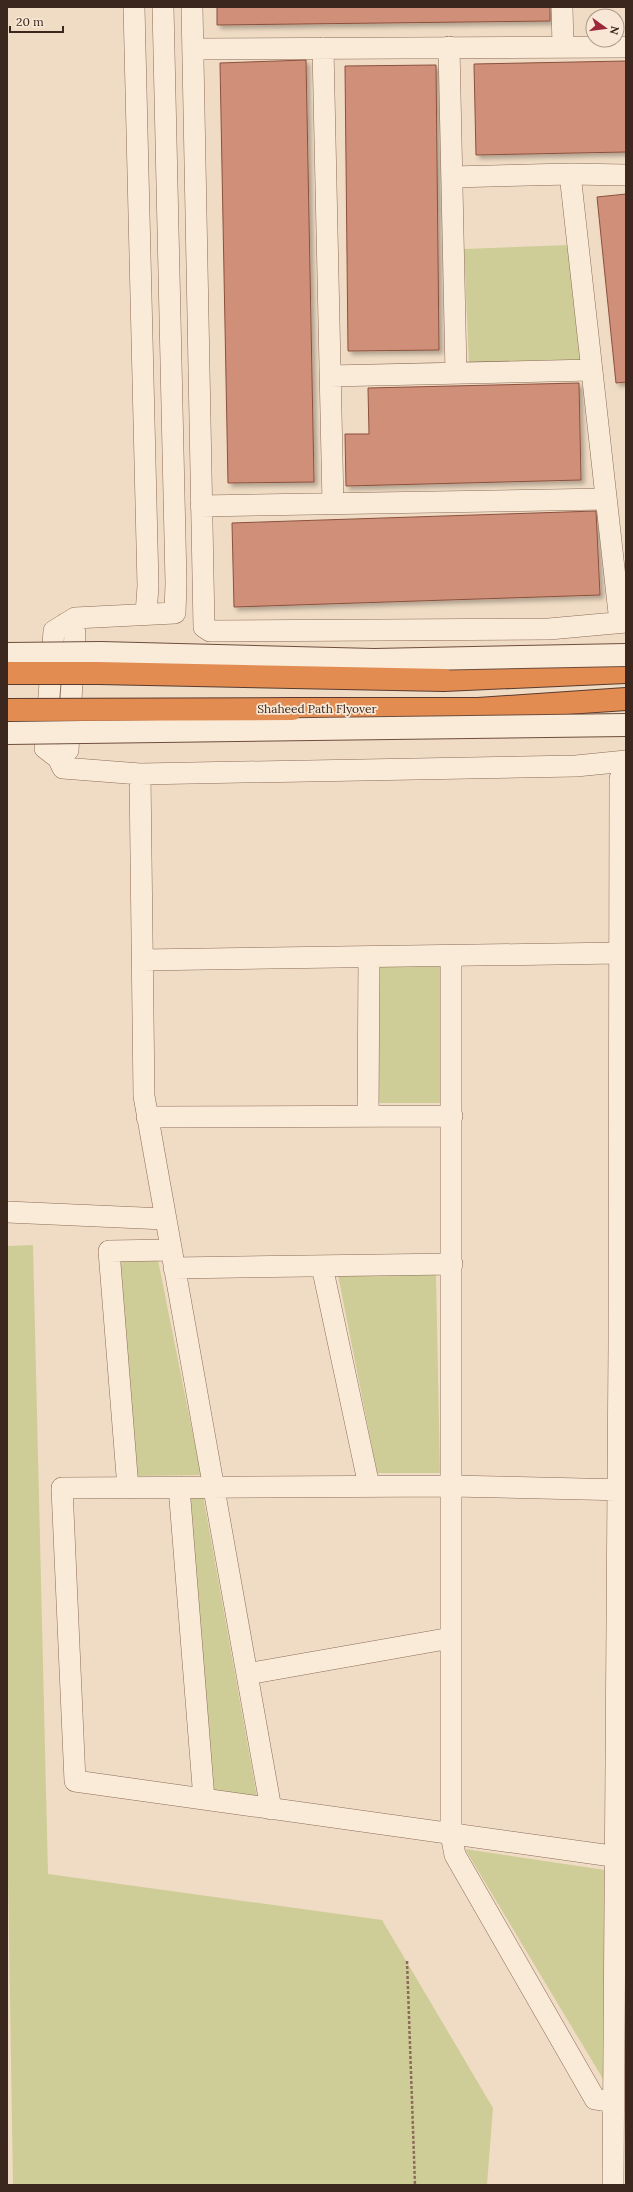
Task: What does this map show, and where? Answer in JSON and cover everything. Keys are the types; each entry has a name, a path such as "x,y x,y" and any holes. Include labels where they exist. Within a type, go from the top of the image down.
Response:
{"highway":[{"path":"444,680 469,659"},
{"path":"7,673 98,673 444,680 626,672"},
{"name":"Shaheed Path Flyover","path":"7,710 478,709 626,699"},
{"path":"292,709 370,729"}],"street":[{"path":"134,7 148,586 146,614"},
{"path":"163,7 176,583 175,613 75,618 54,631 45,748 58,758 63,768 140,774 576,766 626,760"},
{"path":"192,7 203,623 206,630 549,629 623,622 606,499 570,174"},
{"path":"562,7 563,47"},
{"path":"449,47 456,373"},
{"path":"193,49 626,47"},
{"path":"323,48 333,504"},
{"path":"452,177 570,174 626,175"},
{"path":"330,376 592,370"},
{"path":"201,506 606,499"},
{"path":"7,654 101,653 374,660 626,655"},
{"name":"Shaheed Path Flyover","path":"7,733 626,725"},
{"path":"613,2185 613,2102 621,1857 622,1226 620,779 626,769"},
{"path":"140,774 144,1096 271,1809"},
{"path":"142,960 620,953"},
{"path":"452,956 451,1834 455,1856 595,2100 613,2102"},
{"path":"368,1116 369,957"},
{"path":"147,1117 452,1116"},
{"path":"7,1212 165,1219"},
{"path":"128,1488 109,1251 172,1259 322,1266 452,1264"},
{"path":"322,1266 369,1486"},
{"path":"621,1857 75,1781 62,1488 451,1486 622,1490"},
{"path":"179,1487 204,1799"},
{"path":"247,1674 451,1638"}],"path":[{"path":"407,1962 415,2185"}],"shaded area":[{"path":"569,245 583,361 469,365 464,249"},
{"path":"377,966 443,966 442,1103 377,1103"},
{"path":"33,1245 48,1874 382,1920 493,2108 487,2185 13,2185 7,1812 7,1246"},
{"path":"119,1260 158,1260 201,1475 138,1476"},
{"path":"436,1274 440,1473 377,1473 338,1275"},
{"path":"189,1495 203,1495 257,1797 214,1793"},
{"path":"465,1849 605,1870 603,2079"}],"building":[{"path":"217,7 550,7 550,21 217,25"},
{"path":"306,60 314,482 228,483 220,63"},
{"path":"626,61 626,152 476,155 474,64"},
{"path":"436,65 439,350 348,351 345,66"},
{"path":"626,194 626,382 616,383 597,197"},
{"path":"579,383 581,480 346,486 345,434 369,434 368,388"},
{"path":"596,511 600,595 234,607 232,523"}]}
